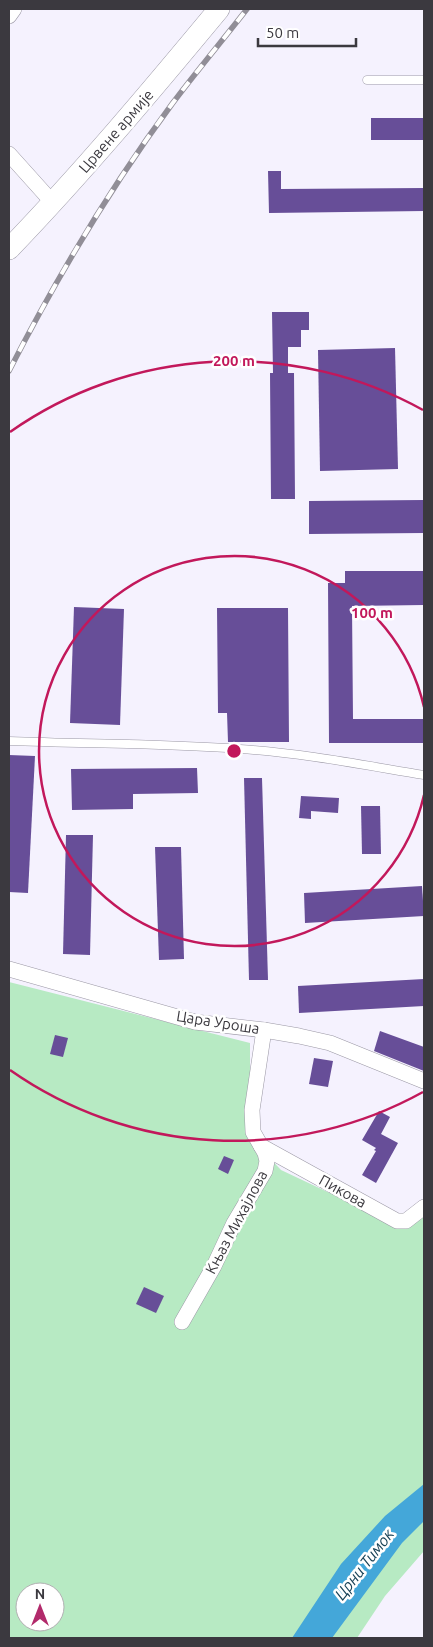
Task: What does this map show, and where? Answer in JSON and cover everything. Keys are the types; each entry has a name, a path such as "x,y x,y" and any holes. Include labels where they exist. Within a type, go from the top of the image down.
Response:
{"main road":[{"name":"Црвене армије","path":"9,249 53,203 126,120 219,9"}],"street":[{"path":"9,16 14,9"},
{"path":"9,154 53,203"},
{"name":"Цара Уроша","path":"9,969 195,1022 264,1030 330,1043 424,1082"},
{"name":"Књаз Михајлова","path":"182,1322 214,1266 234,1223 265,1171 267,1161 265,1153 253,1132 252,1110 264,1030"},
{"name":"Пикова","path":"261,1146 397,1221 406,1221 424,1207"}],"lane":[{"path":"367,80 424,80"},
{"path":"9,741 156,744 242,749 305,756 424,775"}],"green space":[{"path":"9,982 250,1043 250,1137 281,1170 404,1228 424,1215 424,1551 385,1596 357,1638 9,1638"}],"water":[{"name":"Црни Тимок","path":"424,1484 424,1521 402,1543 332,1638 292,1638 341,1564 385,1516"}],"building":[{"path":"371,118 424,118 424,140 371,140"},
{"path":"268,171 281,171 281,189 424,188 424,211 269,213"},
{"path":"272,312 309,312 309,330 301,330 301,347 288,347 288,373 294,373 295,499 271,499 270,373 273,373"},
{"path":"395,348 398,469 320,471 318,350"},
{"path":"424,500 424,533 309,534 309,501"},
{"path":"345,571 424,571 424,605 352,606 353,719 424,719 424,743 329,743 328,583 345,583"},
{"path":"74,607 124,609 120,725 70,723"},
{"path":"217,608 288,608 289,742 228,742 227,713 218,713"},
{"path":"9,755 35,756 28,893 9,892"},
{"path":"197,768 198,793 133,794 133,809 72,810 71,769"},
{"path":"244,778 262,778 268,980 249,980"},
{"path":"301,796 339,798 338,813 311,811 311,819 299,818"},
{"path":"361,806 380,806 381,854 362,854"},
{"path":"66,835 93,835 90,955 63,954"},
{"path":"155,847 181,847 184,959 159,960"},
{"path":"422,886 424,916 305,923 304,893"},
{"path":"424,979 424,1006 299,1013 298,986"},
{"path":"380,1031 424,1047 424,1071 374,1051"},
{"path":"55,1035 68,1038 63,1057 50,1054"},
{"path":"314,1058 333,1061 328,1087 309,1084"},
{"path":"379,1111 390,1117 381,1134 398,1143 376,1183 362,1175 376,1148 362,1140"},
{"path":"224,1156 234,1160 228,1174 218,1169"},
{"path":"144,1287 164,1296 156,1313 136,1304"}],"railway":[{"path":"9,371 65,268 127,168 190,80 247,9"}]}
